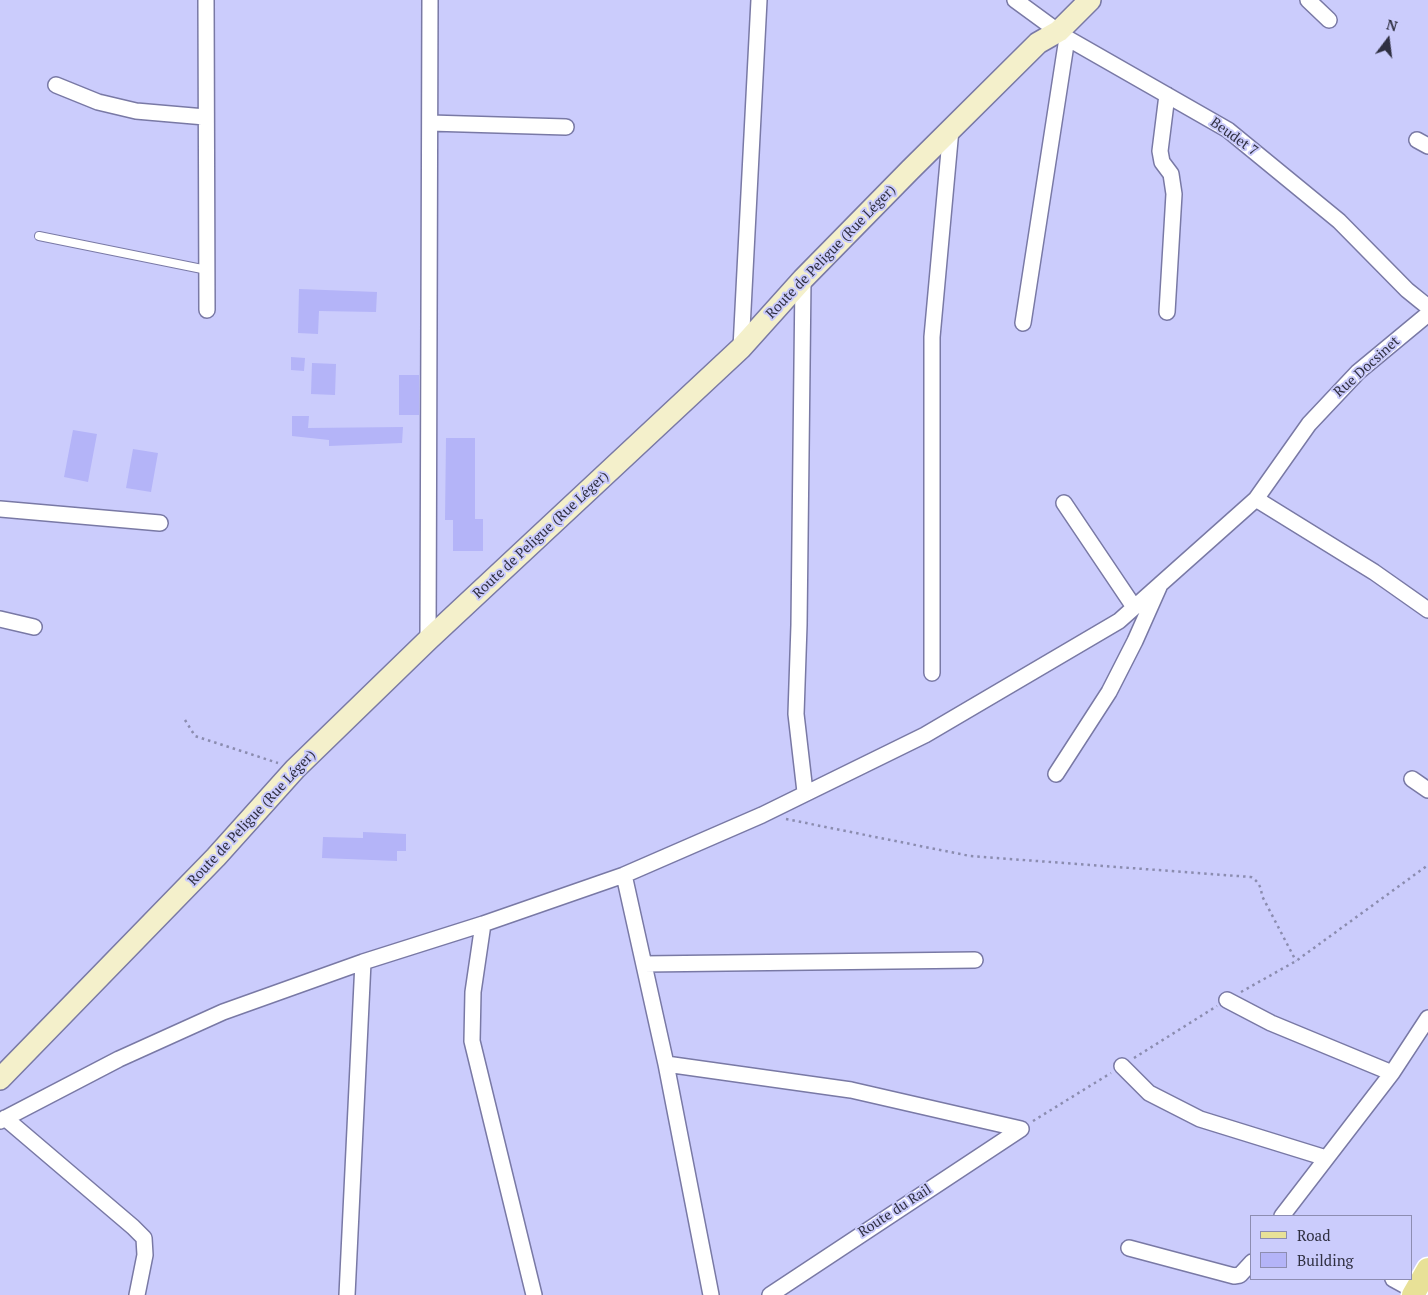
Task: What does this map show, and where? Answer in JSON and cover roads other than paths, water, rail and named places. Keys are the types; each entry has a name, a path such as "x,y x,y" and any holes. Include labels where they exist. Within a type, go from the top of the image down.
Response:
{"main road":[{"path":"1414,1293 1428,1269"}],"street":[{"path":"206,0 207,310"},
{"path":"428,640 430,0"},
{"path":"741,348 759,0"},
{"name":"Beudet 7","path":"1015,0 1063,34 1228,130 1339,221 1407,290 1428,307"},
{"name":"Route de Peligue (Rue Léger)","path":"0,1079 216,857 295,769 428,640 741,348 803,280 951,129 1038,44 1063,34 1090,0"},
{"path":"1308,0 1329,20"},
{"path":"1023,324 1063,34"},
{"path":"56,85 98,102 136,112 205,116"},
{"path":"1166,312 1174,194 1171,174 1162,162 1160,151 1167,95"},
{"path":"430,124 566,127"},
{"path":"932,673 932,337 951,129"},
{"path":"803,280 799,625 796,714 806,792"},
{"name":"Rue Docsinet","path":"2,1119 119,1059 223,1012 363,962 483,924 624,875 762,815 925,735 1119,621 1256,499 1309,424 1358,372 1428,314"},
{"path":"1256,499 1374,572 1428,610"},
{"path":"1064,503 1134,607"},
{"path":"0,509 160,523"},
{"path":"1056,774 1108,692 1135,641 1161,582"},
{"path":"0,619 34,627"},
{"path":"1412,779 1428,790"},
{"path":"624,875 666,1064 711,1295"},
{"path":"483,924 473,992 472,1040 534,1295"},
{"path":"644,964 975,960"},
{"path":"347,1295 363,962"},
{"path":"1227,1000 1271,1023 1392,1073"},
{"path":"1283,1215 1392,1073 1428,1018"},
{"name":"Route du Rail","path":"666,1064 851,1090 1021,1129 770,1295"},
{"path":"1122,1066 1149,1093 1200,1119 1326,1158"},
{"path":"2,1119 144,1238 145,1255 137,1295"},
{"path":"1129,1248 1234,1276 1240,1276 1250,1264"},
{"path":"1394,1280 1414,1293"}],"lane":[{"path":"39,236 206,270"}]}
